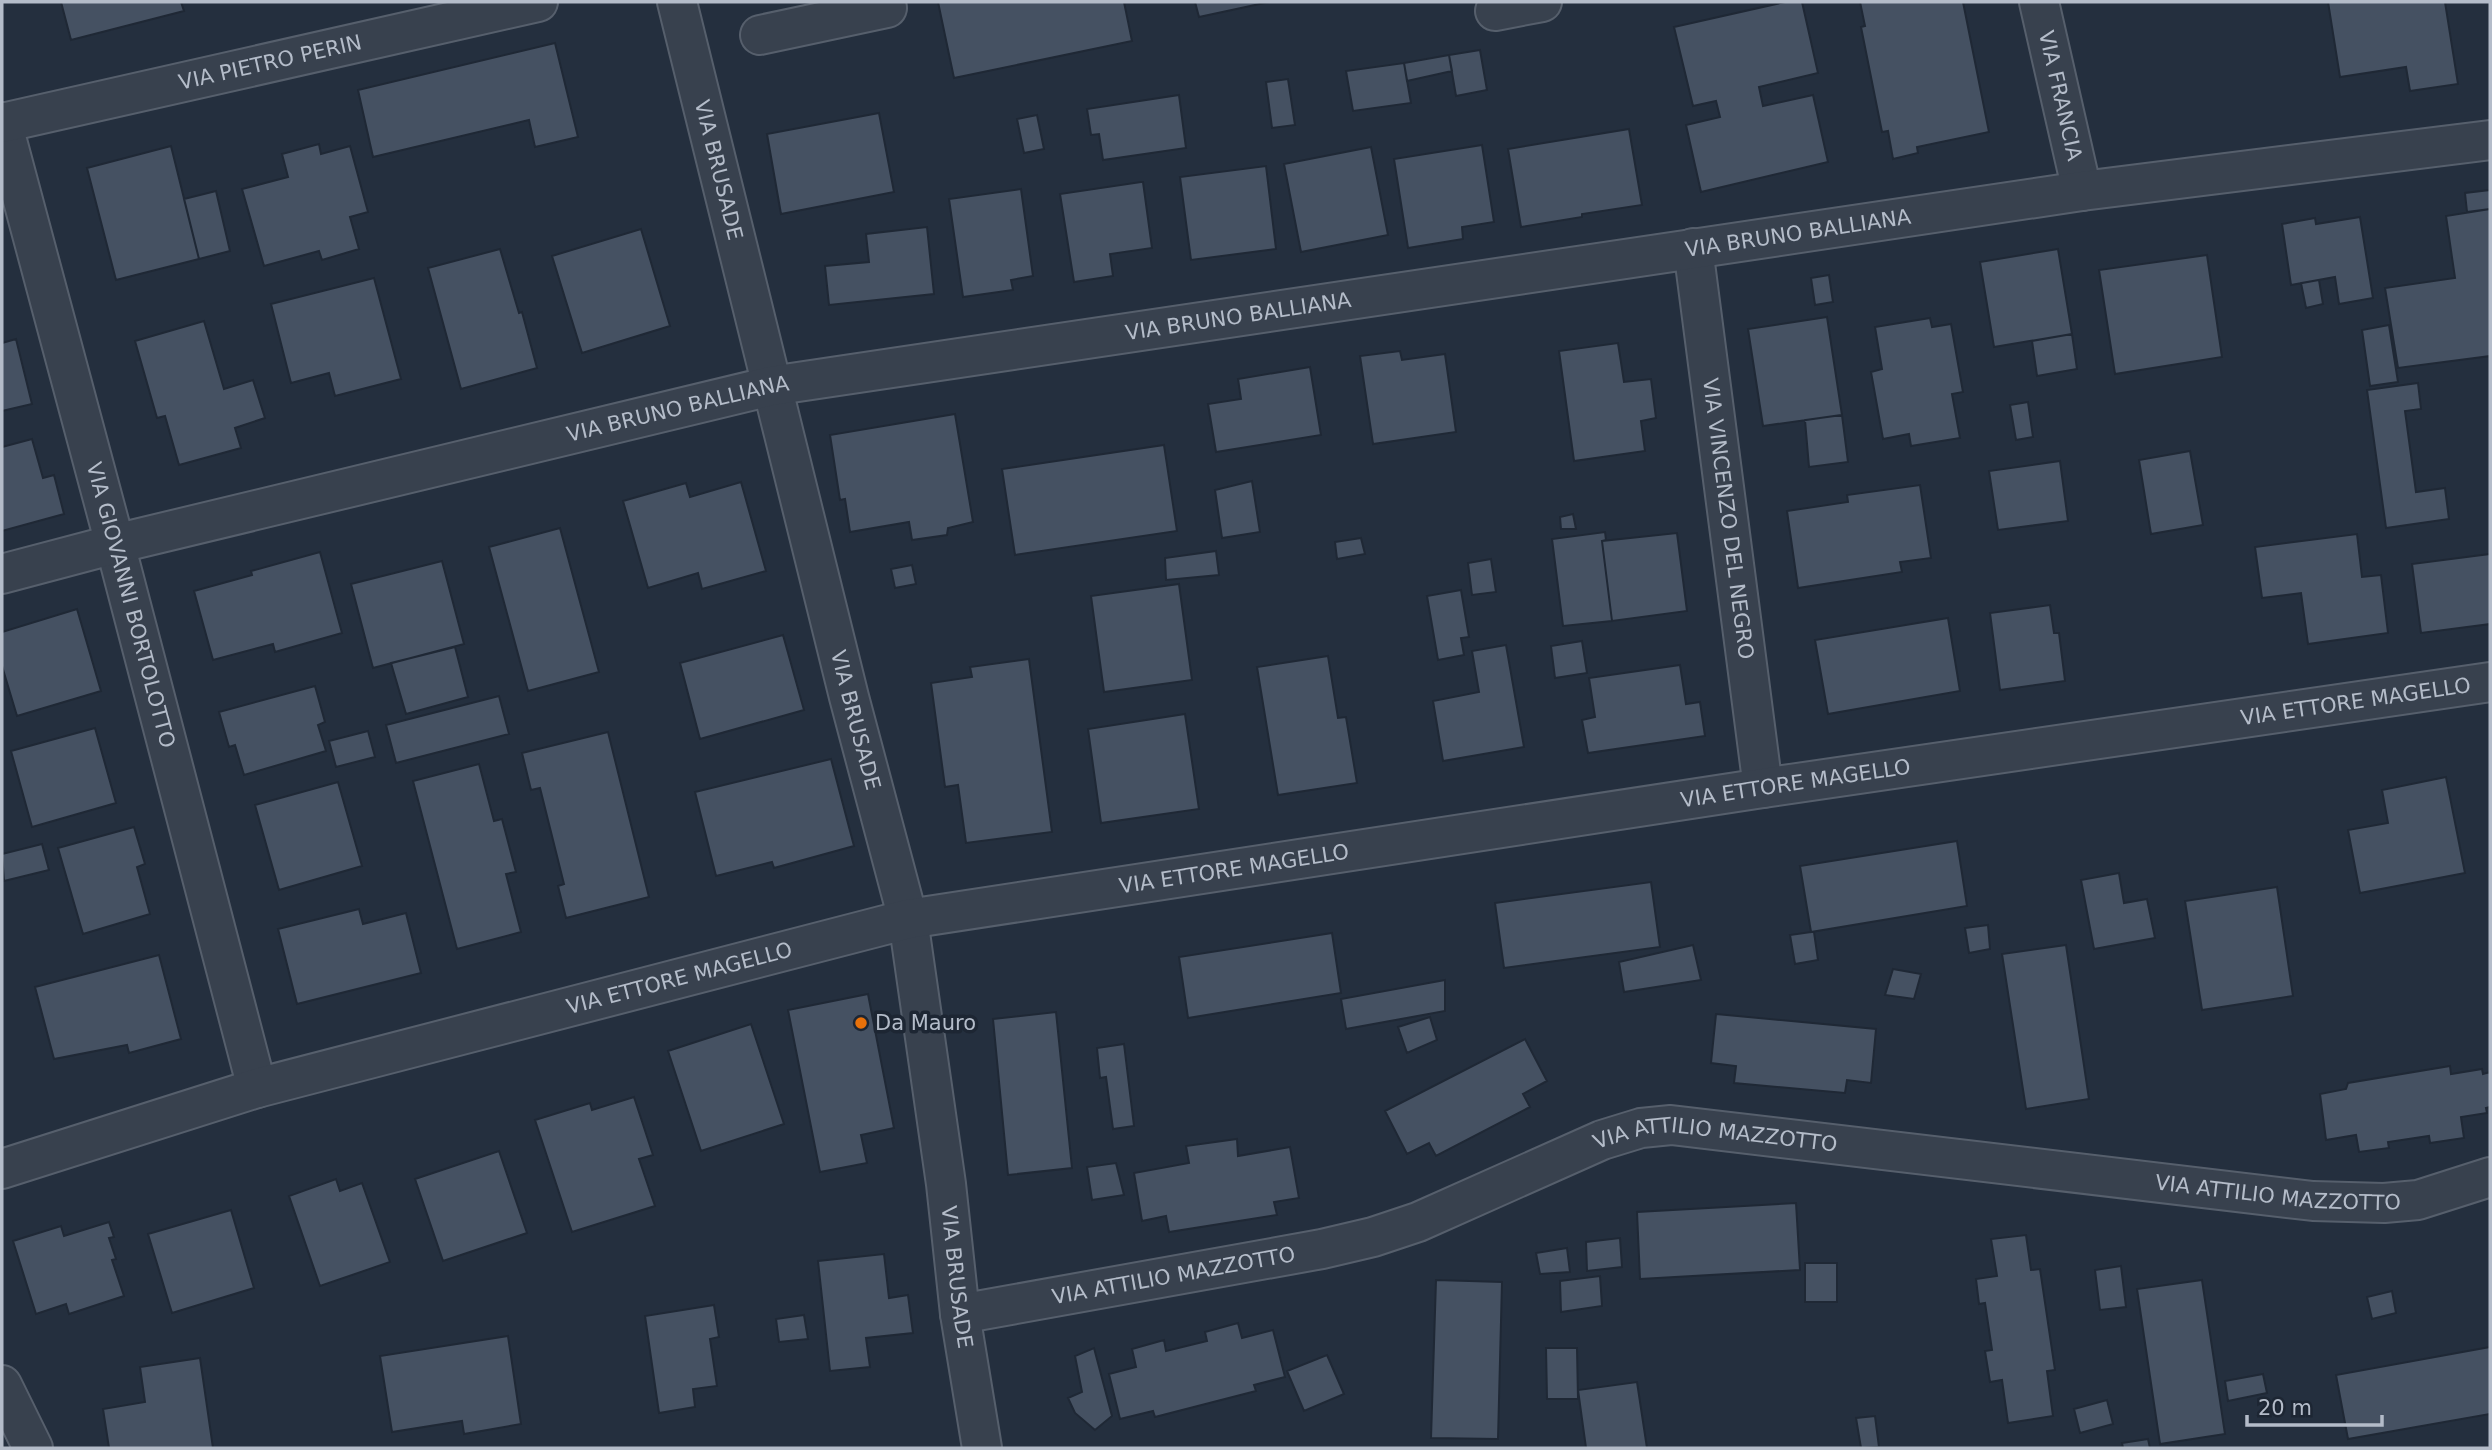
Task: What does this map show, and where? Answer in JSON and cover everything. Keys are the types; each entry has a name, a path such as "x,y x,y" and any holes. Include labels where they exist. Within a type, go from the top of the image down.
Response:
{"street":[{"name":"VIA PIETRO PERIN","path":"2,123 538,2"},
{"name":"VIA BRUSADE","path":"677,2 771,386 908,919 946,1184 960,1314 982,1448"},
{"path":"760,36 887,8 886,2"},
{"path":"1494,11 1542,2"},
{"name":"VIA FRANCIA","path":"2039,2 2082,191"},
{"name":"VIA GIOVANNI BORTOLOTTO","path":"2,123 257,1088"},
{"name":"VIA BRUNO BALLIANA","path":"2,575 115,544 771,386 2082,191 2490,140"},
{"name":"VIA VINCENZO DEL NEGRO","path":"1693,248 1763,788"},
{"name":"VIA ETTORE MAGELLO","path":"2,1169 257,1088 908,919 1763,788 2490,682"},
{"name":"VIA ATTILIO MAZZOTTO","path":"960,1314 1322,1249 1373,1237 1418,1222 1602,1140 1641,1128 1671,1125 2314,1201 2384,1203 2418,1200 2490,1177"},
{"path":"2,1385 33,1448"}],"building":[{"path":"61,2 181,2 184,11 71,40"},
{"path":"938,2 1124,2 1132,41 954,78"},
{"path":"1195,2 1269,2 1199,17"},
{"path":"1785,2 1802,2 1818,73 1759,87 1763,106 1813,95 1828,162 1701,192 1686,125 1720,117 1716,101 1693,106 1674,27"},
{"path":"1860,2 1963,2 1989,132 1917,147 1918,153 1893,159 1888,131 1882,132 1861,27 1865,26"},
{"path":"2328,2 2445,2 2458,84 2410,91 2406,67 2340,77"},
{"path":"555,43 578,137 535,147 529,120 373,157 358,90"},
{"path":"1480,50 1487,90 1456,96 1449,55"},
{"path":"1449,55 1452,71 1407,81 1404,63"},
{"path":"1404,63 1411,103 1353,111 1346,71"},
{"path":"1288,79 1295,125 1272,128 1266,82"},
{"path":"1179,95 1186,148 1103,160 1099,134 1091,135 1087,109"},
{"path":"879,113 894,192 781,214 767,134"},
{"path":"1037,115 1044,149 1024,153 1017,119"},
{"path":"1629,129 1642,205 1521,227 1508,149"},
{"path":"319,144 321,154 350,146 368,212 350,217 359,249 322,260 319,251 264,266 242,189 288,177 282,154"},
{"path":"1482,145 1494,222 1462,227 1463,239 1408,248 1394,159"},
{"path":"171,146 199,259 116,280 87,168"},
{"path":"1371,147 1388,235 1301,252 1284,164"},
{"path":"1266,166 1276,249 1191,260 1180,177"},
{"path":"1143,182 1152,248 1110,254 1113,276 1074,282 1060,194"},
{"path":"1021,189 1033,276 1011,280 1013,290 963,297 949,199"},
{"path":"2490,190 2490,209 2467,212 2465,193"},
{"path":"216,191 230,251 199,259 184,199"},
{"path":"2490,209 2490,356 2398,368 2385,288 2455,278 2446,216"},
{"path":"2360,217 2373,298 2339,304 2335,277 2291,285 2282,224 2315,218 2316,224"},
{"path":"927,227 934,294 829,305 825,266 869,262 866,234"},
{"path":"641,229 670,326 582,353 552,256"},
{"path":"500,249 519,313 522,312 537,368 461,389 428,268"},
{"path":"2058,249 2072,334 1994,347 1980,262"},
{"path":"2207,255 2222,357 2115,374 2099,270"},
{"path":"1829,275 1833,302 1815,305 1811,278"},
{"path":"374,278 401,379 335,396 329,373 291,383 271,304"},
{"path":"2319,280 2323,304 2306,308 2301,283"},
{"path":"1827,317 1842,415 1763,426 1748,329"},
{"path":"1930,318 1932,327 1951,324 1963,392 1952,394 1960,438 1911,446 1909,434 1883,439 1871,372 1882,369 1875,327"},
{"path":"204,321 224,389 253,380 265,418 235,428 241,448 179,465 165,416 157,418 135,341"},
{"path":"2389,325 2398,382 2370,386 2362,330"},
{"path":"2072,334 2077,369 2037,376 2032,341"},
{"path":"16,339 32,404 2,411 2,343"},
{"path":"1618,343 1624,382 1651,379 1656,418 1641,421 1645,451 1574,461 1559,351"},
{"path":"1400,351 1402,360 1445,354 1456,432 1373,444 1360,356"},
{"path":"1310,367 1321,435 1216,452 1208,404 1241,399 1238,379"},
{"path":"2418,383 2421,409 2405,411 2416,492 2445,488 2449,519 2386,528 2367,390"},
{"path":"2028,402 2033,437 2016,440 2010,405"},
{"path":"955,414 973,522 948,528 947,535 912,540 909,522 850,532 845,499 840,500 830,435"},
{"path":"1842,415 1848,462 1809,467 1805,420"},
{"path":"32,439 43,478 54,475 64,514 2,531 2,447"},
{"path":"1164,445 1177,531 1015,555 1002,469"},
{"path":"2190,451 2203,525 2151,534 2139,460"},
{"path":"2060,461 2068,521 1998,530 1989,471"},
{"path":"1252,481 1260,532 1222,538 1215,490"},
{"path":"741,482 766,571 702,589 698,573 648,588 623,501 686,483 690,497"},
{"path":"1920,485 1931,558 1900,562 1902,572 1798,588 1787,511 1848,502 1847,495"},
{"path":"1573,514 1576,529 1561,529 1560,517"},
{"path":"560,528 599,672 528,691 489,547"},
{"path":"1605,532 1606,540 1602,541 1612,621 1563,626 1552,539"},
{"path":"1677,533 1687,611 1612,621 1602,541"},
{"path":"2357,534 2362,577 2381,575 2388,633 2308,644 2301,593 2262,598 2255,547"},
{"path":"1361,538 1365,554 1337,559 1335,542"},
{"path":"1216,551 1219,575 1166,580 1165,558"},
{"path":"320,552 342,633 275,652 273,644 213,660 194,591 252,575 251,571"},
{"path":"2490,554 2490,624 2421,633 2412,564"},
{"path":"1491,559 1496,592 1472,595 1468,563"},
{"path":"442,561 464,644 373,668 351,584"},
{"path":"912,565 916,584 895,588 891,569"},
{"path":"1179,584 1192,680 1104,692 1091,596"},
{"path":"1461,590 1469,637 1461,638 1464,655 1438,660 1427,596"},
{"path":"2050,605 2054,633 2059,633 2065,681 2000,690 1990,613"},
{"path":"77,609 101,691 17,716 2,666 2,632"},
{"path":"1948,618 1960,691 1828,714 1815,640"},
{"path":"783,635 804,710 700,739 680,663"},
{"path":"1582,641 1587,673 1555,678 1551,646"},
{"path":"1506,645 1524,747 1443,761 1433,701 1479,692 1472,651"},
{"path":"455,647 468,697 406,714 391,663"},
{"path":"1328,656 1338,718 1346,717 1357,783 1278,795 1257,667"},
{"path":"1029,659 1052,832 966,843 958,785 945,787 931,683 972,677 970,667"},
{"path":"1680,665 1686,704 1700,702 1705,736 1588,753 1582,720 1595,717 1589,678"},
{"path":"315,686 325,722 318,725 326,751 244,775 235,745 229,747 219,712"},
{"path":"499,696 509,734 396,763 386,725"},
{"path":"1185,714 1199,809 1101,823 1088,729"},
{"path":"95,728 116,803 32,827 11,751"},
{"path":"368,731 375,757 336,767 329,741"},
{"path":"608,732 649,897 566,918 558,886 564,884 540,788 531,790 522,753"},
{"path":"831,759 854,846 774,868 772,862 716,876 695,792"},
{"path":"479,764 494,821 502,819 516,872 506,874 521,932 457,949 413,781"},
{"path":"2446,777 2465,873 2360,893 2348,830 2388,823 2382,790"},
{"path":"338,782 362,866 279,890 255,805"},
{"path":"134,827 145,864 137,867 150,914 83,934 58,848"},
{"path":"1957,841 1967,906 1811,932 1800,866"},
{"path":"42,844 49,870 4,881 2,854"},
{"path":"2119,873 2124,903 2147,899 2155,938 2094,949 2081,880"},
{"path":"1651,882 1660,947 1504,968 1495,903"},
{"path":"2277,887 2293,996 2202,1010 2185,901"},
{"path":"359,909 363,924 406,913 421,973 297,1004 278,929"},
{"path":"1988,925 1990,949 1969,953 1965,928"},
{"path":"1814,932 1818,960 1795,964 1790,935"},
{"path":"1332,933 1341,993 1188,1018 1179,957"},
{"path":"1693,945 1701,980 1624,992 1619,962"},
{"path":"2066,945 2089,1099 2026,1109 2002,954"},
{"path":"159,955 181,1039 129,1053 127,1045 54,1059 35,987"},
{"path":"1893,969 1921,974 1914,999 1885,995"},
{"path":"1445,980 1445,1011 1346,1029 1341,999"},
{"path":"868,994 894,1128 861,1135 867,1163 820,1172 788,1010"},
{"path":"1056,1012 1072,1168 1008,1175 993,1019"},
{"path":"1716,1014 1876,1029 1871,1083 1847,1080 1845,1093 1734,1083 1736,1066 1711,1063"},
{"path":"1430,1017 1437,1040 1407,1053 1398,1027"},
{"path":"751,1024 784,1124 701,1151 668,1051"},
{"path":"1525,1039 1547,1081 1523,1094 1530,1107 1436,1156 1429,1143 1407,1154 1385,1111"},
{"path":"1124,1044 1134,1126 1113,1129 1106,1077 1100,1078 1097,1048"},
{"path":"2450,1066 2451,1074 2482,1069 2483,1074 2490,1072 2490,1107 2486,1108 2487,1113 2461,1117 2464,1138 2430,1143 2429,1136 2388,1142 2389,1148 2359,1152 2356,1135 2326,1140 2320,1094 2346,1089 2348,1083"},
{"path":"634,1097 653,1155 639,1159 655,1206 572,1232 535,1120 590,1103 592,1110"},
{"path":"1237,1139 1238,1156 1290,1147 1299,1198 1274,1202 1277,1215 1169,1232 1166,1216 1142,1221 1134,1173 1189,1163 1186,1146"},
{"path":"499,1151 527,1233 443,1261 415,1179"},
{"path":"1116,1163 1124,1195 1092,1200 1087,1167"},
{"path":"336,1179 340,1191 362,1183 390,1262 320,1286 289,1196"},
{"path":"1796,1203 1800,1270 1640,1279 1637,1212"},
{"path":"231,1210 254,1288 172,1313 148,1234"},
{"path":"109,1222 114,1237 109,1238 116,1259 112,1260 124,1296 69,1314 66,1304 36,1314 13,1241 61,1226 64,1236"},
{"path":"2026,1235 2031,1270 2040,1269 2055,1370 2047,1371 2053,1416 2008,1423 2002,1380 1990,1382 1985,1351 1992,1350 1985,1303 1979,1304 1976,1279 1997,1276 1991,1239"},
{"path":"1620,1238 1622,1267 1587,1271 1586,1242"},
{"path":"1567,1248 1570,1272 1540,1274 1536,1253"},
{"path":"884,1254 889,1298 908,1295 913,1333 866,1338 870,1367 830,1371 818,1261"},
{"path":"1805,1263 1837,1263 1837,1302 1805,1302"},
{"path":"2121,1266 2126,1307 2100,1310 2095,1270"},
{"path":"1600,1276 1602,1306 1561,1312 1560,1281"},
{"path":"1436,1280 1502,1282 1498,1439 1431,1438"},
{"path":"2202,1280 2225,1434 2160,1444 2137,1289"},
{"path":"2392,1291 2396,1313 2372,1319 2367,1297"},
{"path":"714,1305 719,1337 710,1339 717,1386 693,1389 695,1407 659,1413 645,1316"},
{"path":"804,1315 808,1339 779,1342 776,1319"},
{"path":"1238,1323 1242,1338 1273,1330 1285,1377 1254,1385 1256,1391 1155,1417 1153,1411 1120,1419 1109,1374 1136,1367 1132,1349 1164,1340 1166,1351 1207,1341 1205,1332"},
{"path":"508,1336 521,1424 464,1434 462,1421 392,1432 380,1356"},
{"path":"2490,1347 2490,1414 2348,1439 2336,1375"},
{"path":"1094,1348 1112,1416 1095,1430 1075,1413 1068,1398 1082,1392 1075,1356"},
{"path":"1546,1348 1577,1348 1578,1399 1547,1399"},
{"path":"1327,1355 1344,1394 1304,1411 1287,1371"},
{"path":"200,1358 213,1448 109,1448 103,1409 145,1402 140,1367"},
{"path":"2263,1374 2267,1393 2228,1401 2225,1381"},
{"path":"1637,1382 1647,1448 1586,1448 1578,1390"},
{"path":"2107,1400 2113,1424 2080,1433 2074,1409"},
{"path":"1875,1416 1879,1447 1861,1448 1856,1418"},
{"path":"2148,1439 2150,1448 2123,1448 2122,1443"}],"place":[{"name":"Da Mauro","path":"861,1023"}]}
